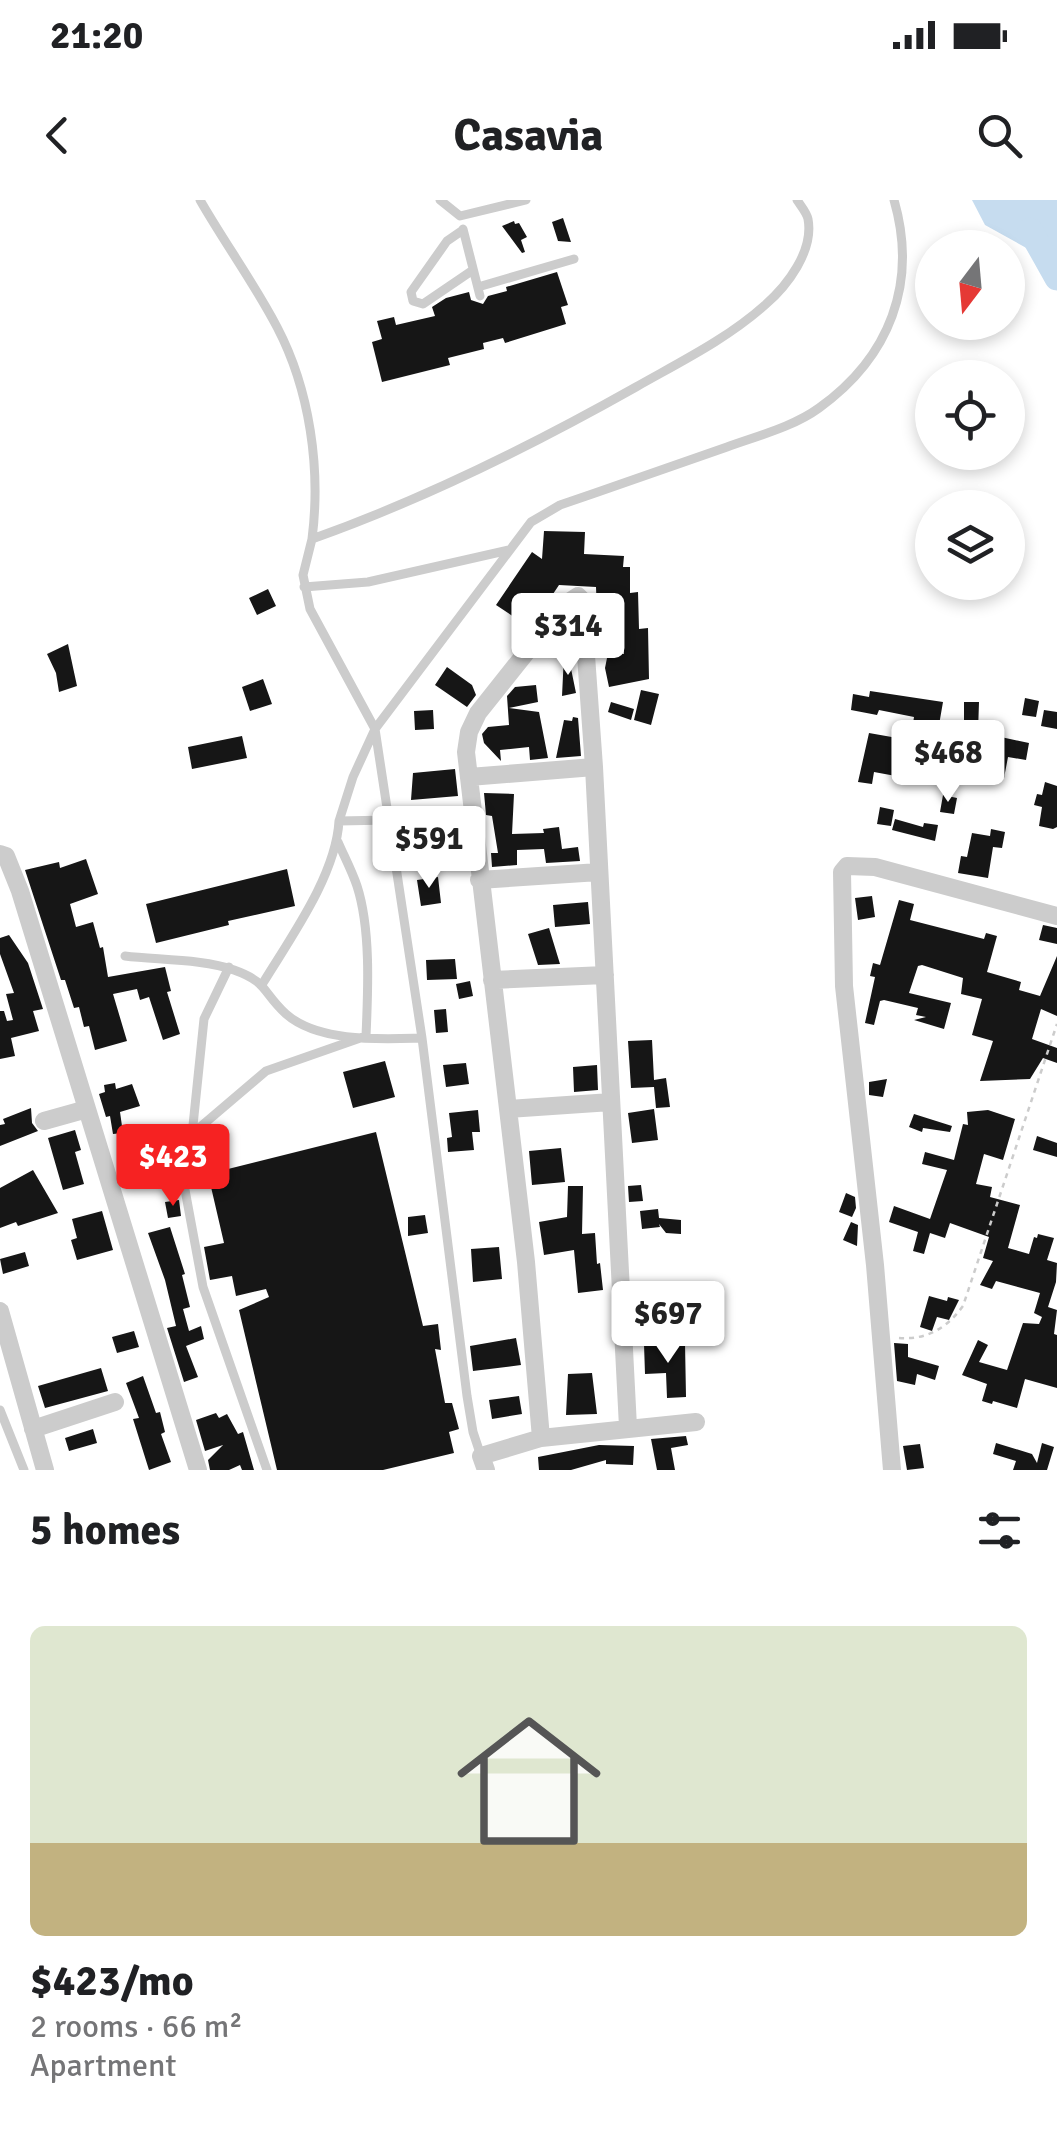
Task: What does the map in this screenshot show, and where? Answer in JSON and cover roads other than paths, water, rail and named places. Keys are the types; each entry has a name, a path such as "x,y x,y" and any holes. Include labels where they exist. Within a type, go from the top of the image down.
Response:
{"street":[{"path":"542,1438 526,1262 468,778 468,742 478,713 564,604 578,596 582,600 594,767 628,1427"},
{"path":"468,778 594,767"},
{"path":"0,854 6,856 20,891 198,1470"},
{"path":"892,1470 882,1336 844,986 842,872 847,866 875,868 1057,916"},
{"path":"480,880 599,872"},
{"path":"492,980 605,976"},
{"path":"508,1110 611,1102"},
{"path":"44,1121 87,1109"},
{"path":"0,1311 45,1470"},
{"path":"34,1430 115,1402"},
{"path":"484,1463 542,1438 696,1422"}],"lane":[{"path":"200,200 277,327 296,372 312,438 316,508 304,587 322,636 375,730 422,1038 467,1396 473,1432 484,1463"},
{"path":"440,200 460,216 479,292 574,258"},
{"path":"460,216 526,200"},
{"path":"312,540 414,499 561,429 720,338 765,305 798,265 808,238 808,218 797,200"},
{"path":"263,984 307,911 338,842 339,821 353,777 375,730 508,550 531,522 560,505 780,428 818,410 850,382 890,324 903,283 904,233 894,200"},
{"path":"463,230 447,242 411,292 412,301 424,304 473,270"},
{"path":"304,587 368,582 508,550"},
{"path":"339,821 390,820"},
{"path":"338,842 358,888 362,910 368,987 366,1036"},
{"path":"125,956 229,968 263,984 272,1000 290,1017 326,1032 422,1038"},
{"path":"229,968 204,1019 192,1135 183,1179 204,1287 267,1470"},
{"path":"192,1135 266,1071 366,1036"},
{"path":"0,1410 24,1470"}],"water":[{"path":"972,200 1057,200 1057,265 1025,247 1025,230 994,230 985,225"}],"waterway":[{"path":"1030,230 1057,278"}]}
